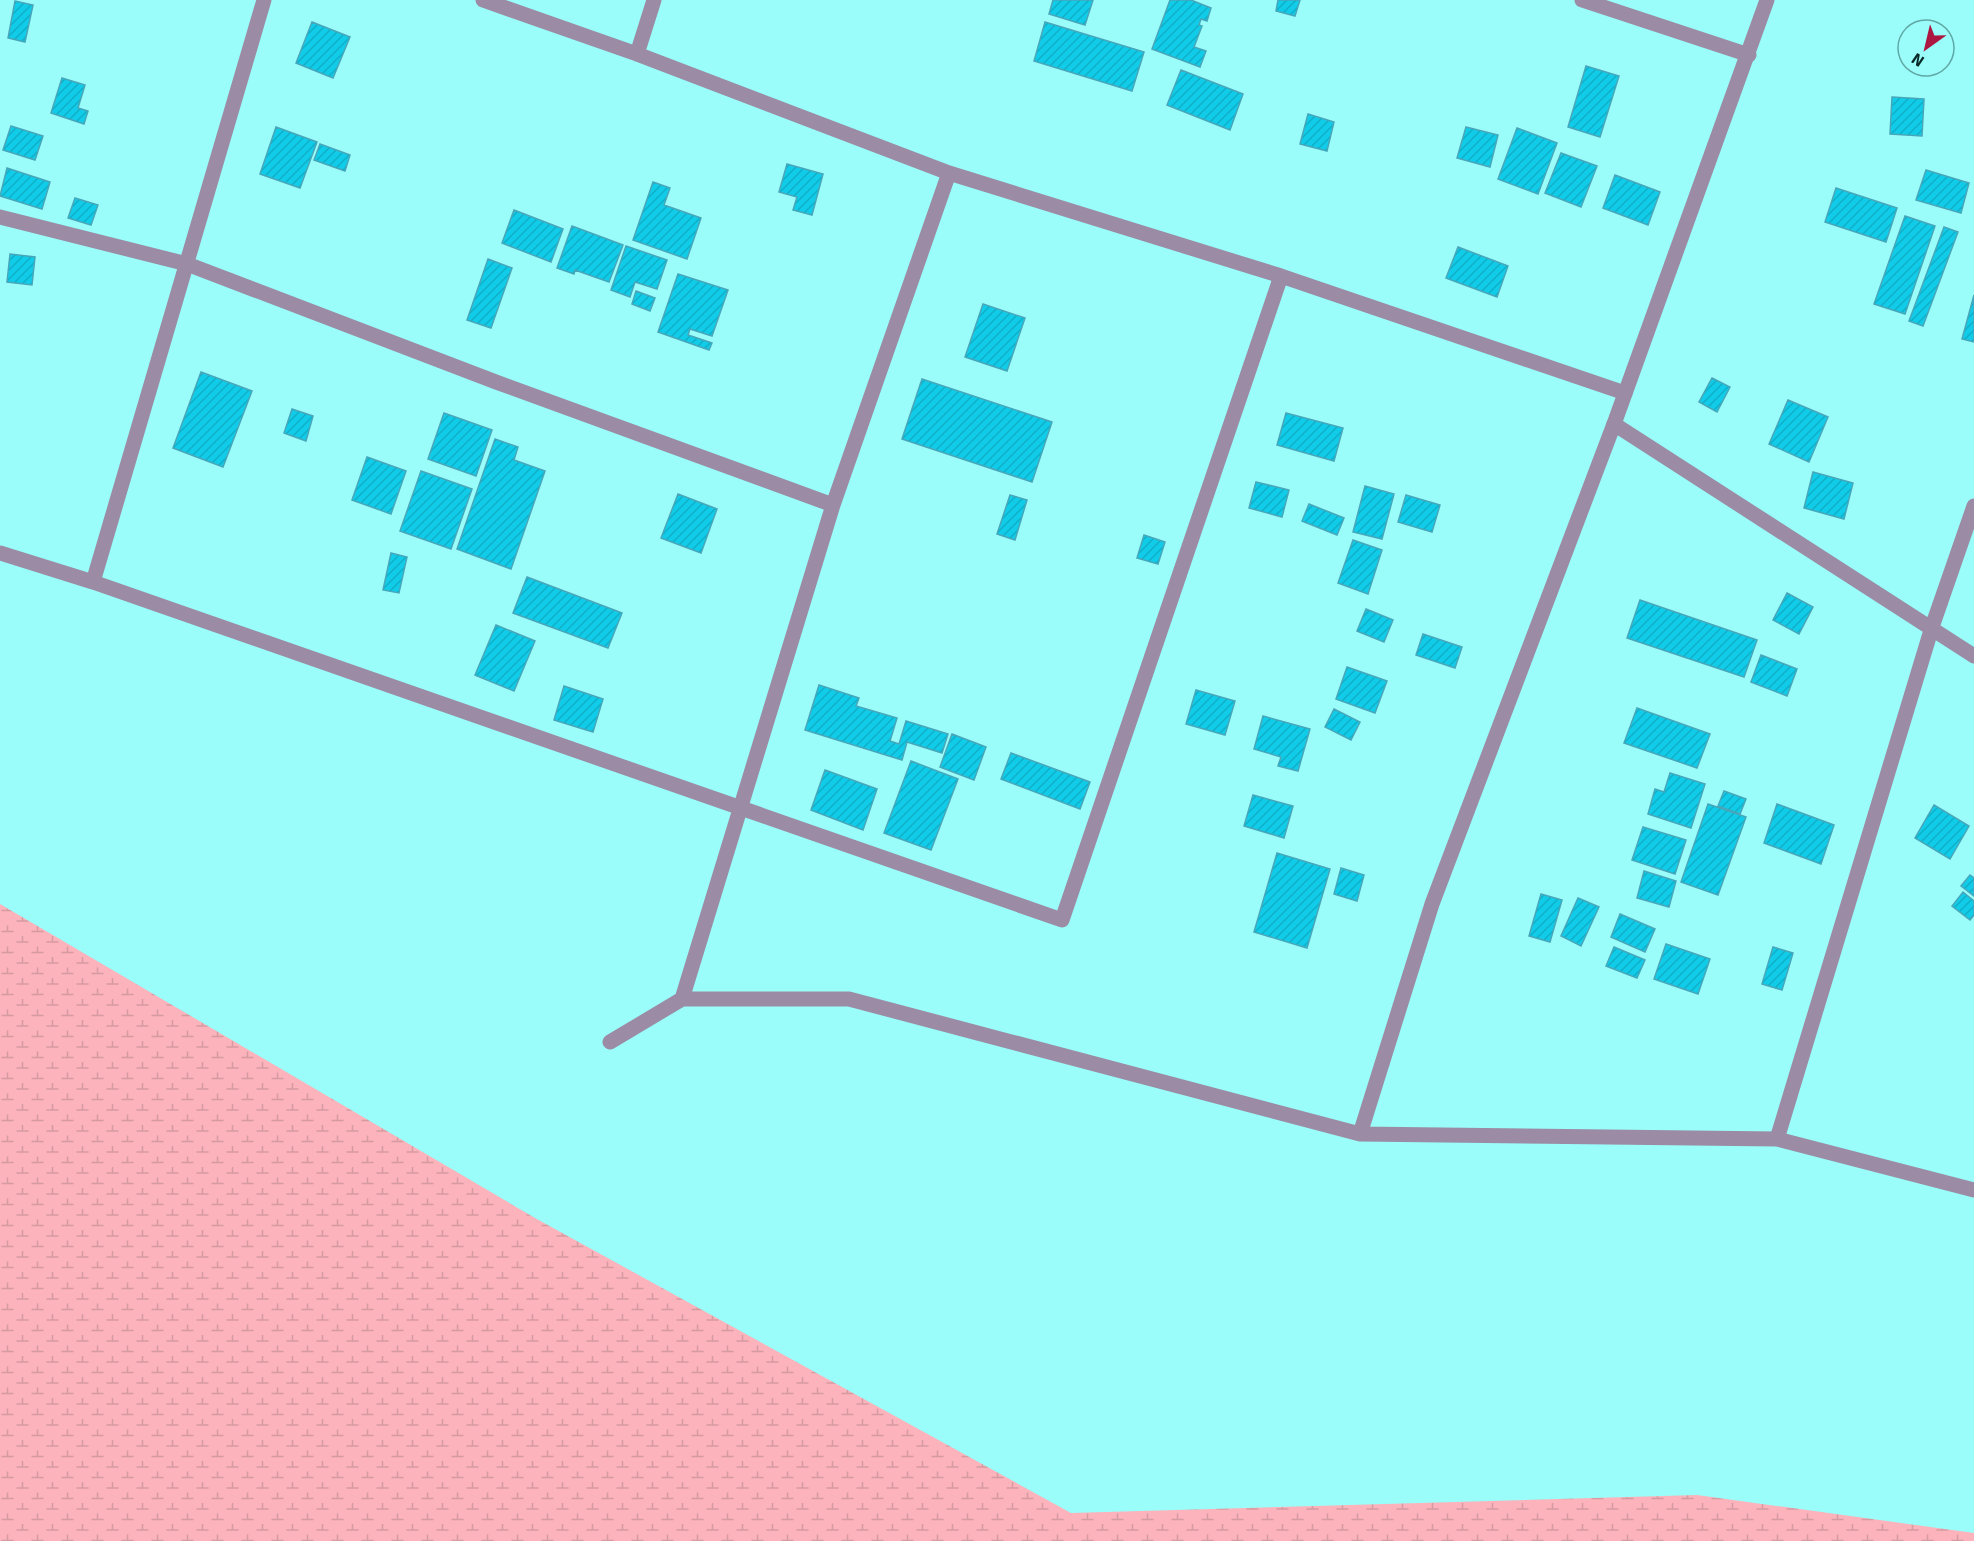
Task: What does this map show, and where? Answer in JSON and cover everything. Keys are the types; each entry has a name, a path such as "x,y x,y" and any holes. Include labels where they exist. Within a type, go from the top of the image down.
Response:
{"street":[{"path":"93,582 264,0"},
{"path":"483,0 637,54 949,173 1281,276 1625,393"},
{"path":"637,54 654,0"},
{"path":"1582,0 1749,55"},
{"path":"1360,1134 1432,904 1614,424 1767,0"},
{"path":"682,999 833,505 949,173"},
{"path":"0,217 187,264 496,382 833,505"},
{"path":"0,553 93,582 1062,920 1281,276"},
{"path":"1614,424 1974,656"},
{"path":"1777,1139 1932,627 1974,506"},
{"path":"610,1042 682,999 849,999 1360,1134 1777,1139 1974,1190"}],"green space":[{"path":"0,904 535,1218 1071,1513 1697,1495 1974,1533 1974,1541 0,1541"}],"building":[{"path":"1053,0 1093,0 1085,25 1049,14"},
{"path":"1170,0 1191,0 1211,8 1207,21 1201,19 1199,25 1202,26 1194,47 1206,51 1200,67 1152,49"},
{"path":"1278,0 1300,0 1295,16 1276,11"},
{"path":"15,1 33,5 25,42 8,38"},
{"path":"312,22 350,37 333,78 296,63"},
{"path":"1045,22 1144,52 1132,91 1034,61"},
{"path":"1586,66 1619,76 1600,137 1568,127"},
{"path":"1181,70 1243,94 1230,130 1167,105"},
{"path":"62,78 85,85 78,108 88,111 84,124 51,113"},
{"path":"1892,97 1924,99 1922,136 1890,134"},
{"path":"1308,114 1334,122 1327,151 1300,144"},
{"path":"11,126 43,136 35,160 3,150"},
{"path":"276,127 317,142 300,188 260,174"},
{"path":"1466,127 1498,135 1490,167 1457,158"},
{"path":"1517,128 1557,143 1538,194 1498,179"},
{"path":"320,144 350,155 345,171 314,160"},
{"path":"1561,153 1597,166 1581,207 1545,193"},
{"path":"787,164 823,174 812,215 793,210 797,197 779,192"},
{"path":"7,168 50,182 42,209 0,196"},
{"path":"1926,170 1969,183 1961,213 1916,200"},
{"path":"1615,175 1660,192 1648,225 1603,208"},
{"path":"653,182 670,188 664,205 701,218 687,259 633,240"},
{"path":"1836,188 1897,208 1886,242 1825,222"},
{"path":"75,198 98,205 91,225 68,218"},
{"path":"514,210 563,229 551,262 502,243"},
{"path":"1905,216 1935,226 1905,314 1874,304"},
{"path":"572,226 623,245 609,282 575,270 574,274 557,268"},
{"path":"1944,227 1958,232 1923,326 1909,321"},
{"path":"626,246 667,260 657,289 635,282 630,297 611,290"},
{"path":"1458,247 1508,266 1497,297 1446,278"},
{"path":"10,254 35,257 32,285 7,282"},
{"path":"488,259 512,268 491,328 467,320"},
{"path":"678,274 728,290 712,336 690,329 688,335 712,343 709,350 658,332"},
{"path":"636,291 655,298 650,311 632,304"},
{"path":"1974,295 1974,342 1962,339"},
{"path":"983,304 1025,318 1007,371 965,357"},
{"path":"201,372 252,391 223,467 173,448"},
{"path":"1712,378 1730,387 1717,412 1699,402"},
{"path":"922,379 1052,422 1032,482 902,439"},
{"path":"1788,400 1828,417 1809,462 1769,444"},
{"path":"292,409 313,416 306,441 284,433"},
{"path":"444,413 492,430 476,476 428,459"},
{"path":"1286,413 1343,428 1334,461 1277,445"},
{"path":"495,439 518,447 514,460 545,471 511,569 457,549"},
{"path":"367,457 406,471 391,514 352,500"},
{"path":"421,471 472,489 451,549 400,531"},
{"path":"1813,472 1853,483 1844,519 1804,508"},
{"path":"1256,482 1289,490 1282,517 1249,508"},
{"path":"1365,486 1394,494 1382,539 1353,532"},
{"path":"678,494 717,509 701,553 661,538"},
{"path":"1010,495 1027,500 1015,540 997,534"},
{"path":"1406,495 1440,505 1432,532 1398,522"},
{"path":"1309,504 1344,518 1337,535 1302,521"},
{"path":"1144,535 1165,542 1158,564 1137,558"},
{"path":"1353,540 1382,550 1368,594 1338,583"},
{"path":"391,553 407,557 399,593 383,590"},
{"path":"527,577 622,613 608,648 513,613"},
{"path":"1787,593 1813,607 1799,634 1773,620"},
{"path":"1640,600 1757,640 1744,677 1627,638"},
{"path":"1366,609 1393,620 1384,642 1357,631"},
{"path":"496,625 535,641 514,691 475,675"},
{"path":"1423,634 1462,647 1455,668 1416,655"},
{"path":"1761,655 1797,669 1787,696 1751,682"},
{"path":"1347,667 1387,681 1375,713 1336,699"},
{"path":"819,685 859,698 856,706 897,718 890,741 899,744 906,721 948,734 942,753 907,742 902,760 805,730"},
{"path":"564,686 603,699 593,732 554,720"},
{"path":"1196,690 1235,701 1225,735 1186,724"},
{"path":"1637,708 1710,734 1697,768 1624,743"},
{"path":"1334,709 1360,722 1351,740 1325,727"},
{"path":"1263,716 1310,729 1298,771 1278,766 1281,757 1254,749"},
{"path":"952,734 986,747 974,780 940,767"},
{"path":"1011,753 1090,782 1080,809 1001,779"},
{"path":"911,761 958,779 931,850 884,833"},
{"path":"825,770 877,789 863,830 811,810"},
{"path":"1670,773 1705,784 1691,828 1648,814 1655,789 1664,792"},
{"path":"1724,791 1746,799 1740,814 1718,806"},
{"path":"1253,795 1293,806 1284,838 1244,826"},
{"path":"1708,804 1746,817 1718,895 1681,882"},
{"path":"1777,804 1834,825 1821,864 1764,843"},
{"path":"1934,805 1969,826 1950,859 1915,838"},
{"path":"1643,827 1686,840 1675,874 1632,860"},
{"path":"1277,853 1330,869 1307,948 1254,932"},
{"path":"1341,868 1364,875 1357,901 1334,894"},
{"path":"1644,871 1676,881 1669,907 1637,898"},
{"path":"1970,875 1974,878 1974,896 1961,886"},
{"path":"1963,892 1974,901 1974,915 1970,920 1952,906"},
{"path":"1541,894 1562,900 1550,942 1529,936"},
{"path":"1578,898 1599,907 1581,946 1561,936"},
{"path":"1620,914 1655,929 1645,952 1611,937"},
{"path":"1666,944 1710,959 1698,994 1654,979"},
{"path":"1614,947 1645,960 1637,978 1606,966"},
{"path":"1773,947 1793,953 1782,990 1762,984"}]}
